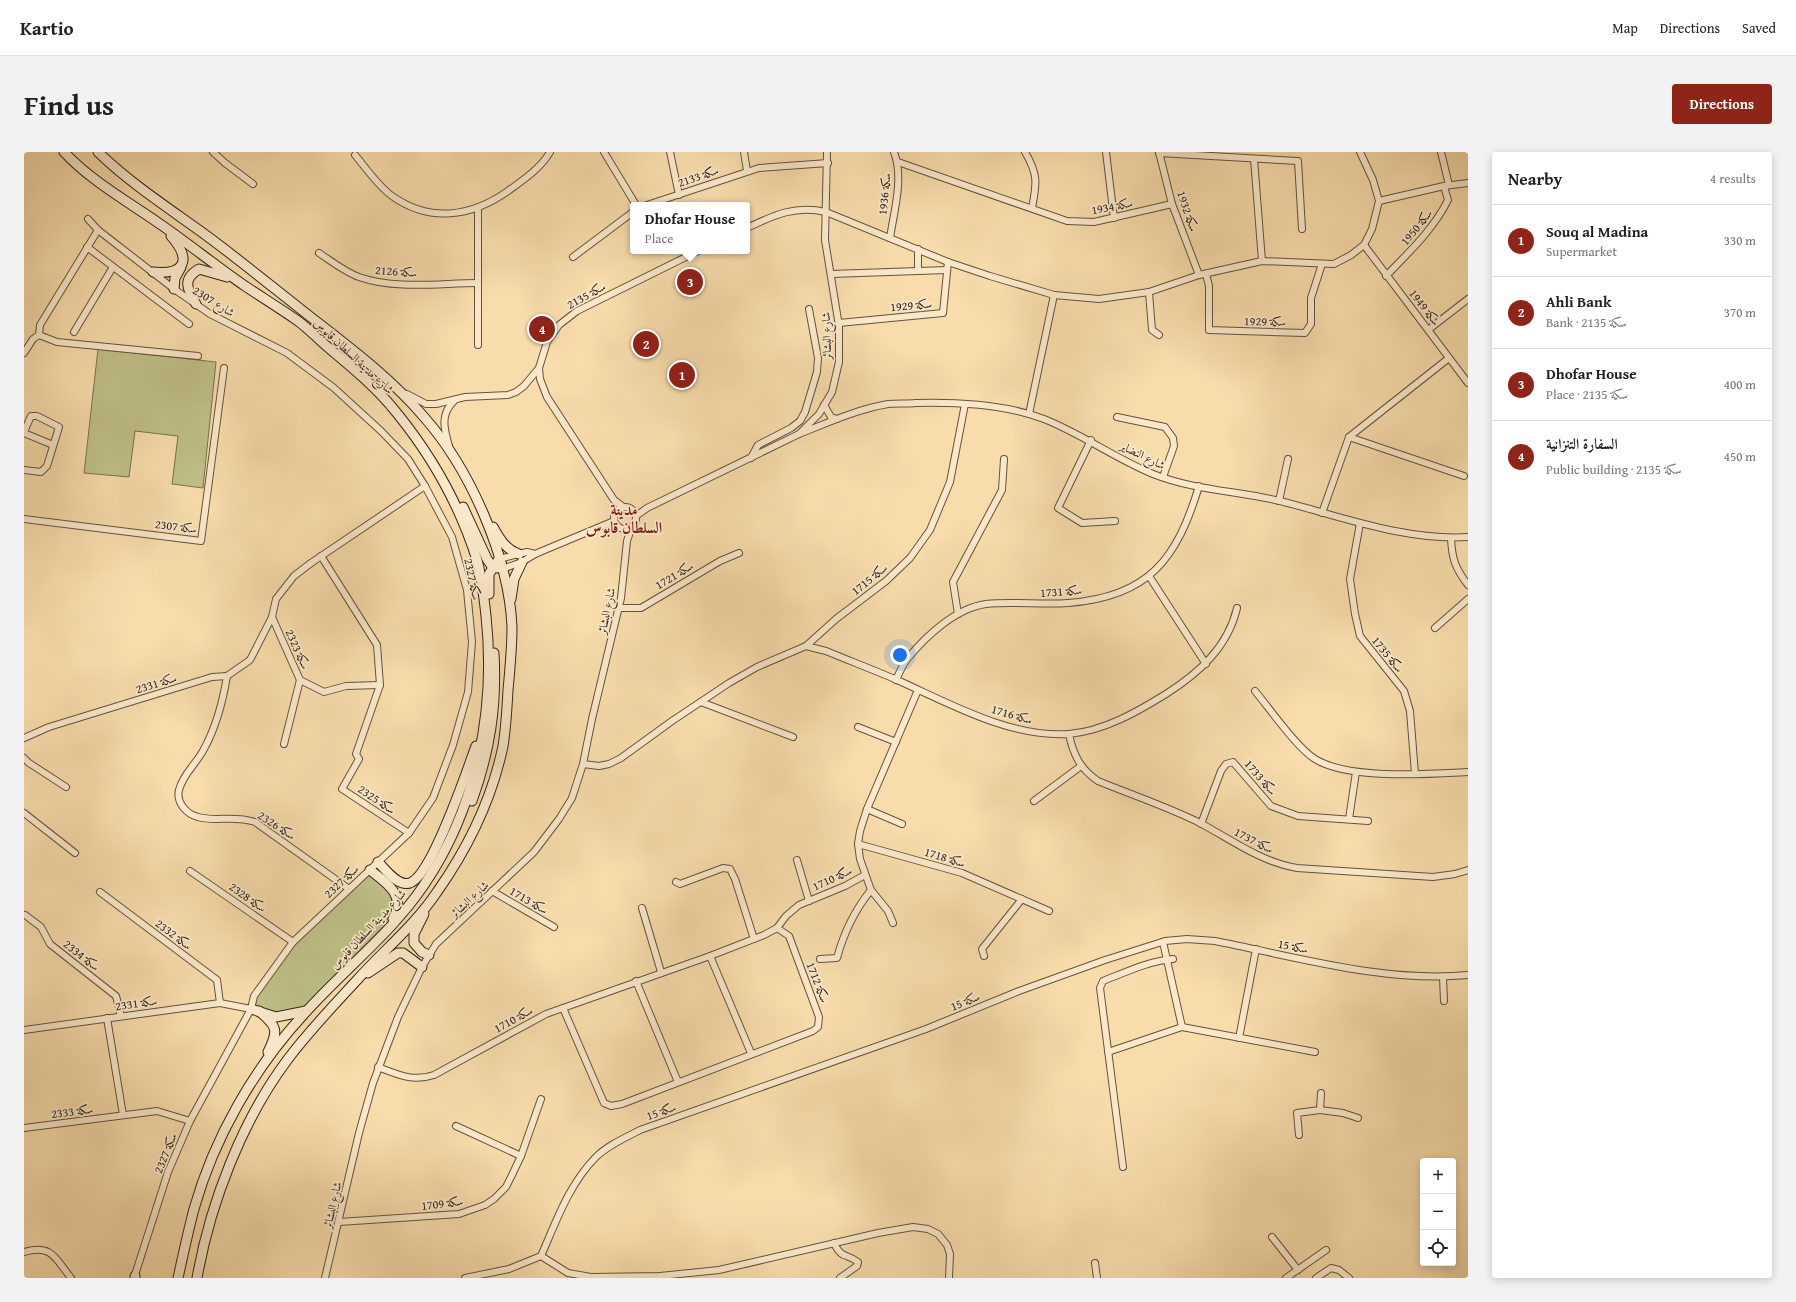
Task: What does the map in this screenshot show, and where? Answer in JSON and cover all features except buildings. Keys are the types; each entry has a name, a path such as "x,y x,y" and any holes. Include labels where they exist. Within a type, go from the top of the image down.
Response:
{"main road":[{"path":"57,152 66,154"},
{"name":"شارع مدينة السلطان قابوس","path":"66,154 101,184 160,224 244,285 300,322 352,367 396,412 417,439 449,492 462,519 478,563 484,596 488,644 487,692 484,722 475,771 463,811 442,857 413,900 382,935 306,1011 281,1041 251,1084 224,1134 208,1170 195,1208 178,1277"},
{"name":"شارع مدينة السلطان قابوس","path":"100,154 330,332 399,389 426,419 450,450 462,469 483,511 510,612 512,656 506,719 496,773 482,814 463,852 431,901 314,1026 286,1062 258,1107 227,1175 212,1217 196,1278"},
{"path":"160,224 180,248 183,262 175,278 174,289"},
{"path":"153,272 171,273 181,266"},
{"path":"196,304 188,292 187,282 191,274 199,269 220,274 244,285"},
{"path":"396,412 419,432 444,470 468,516 487,559 498,565 488,582 495,672 493,721 487,754 468,812 451,847 442,857"},
{"path":"483,511 507,547 521,558 514,579 510,612"},
{"path":"378,862 394,878 402,882 410,883 417,878 438,843 455,805 484,722"},
{"path":"370,870 392,888 398,899 398,909 382,935"},
{"path":"430,955 422,952 414,943 414,934 431,901"},
{"path":"355,981 398,953 403,953 422,967"},
{"path":"255,1010 276,1017 306,1011"},
{"path":"251,1084 275,1036 275,1028 272,1022 255,1010"}],"street":[{"path":"213,152 252,184"},
{"path":"355,155 390,195 413,208 433,214 458,212 478,208 493,201 526,177 546,160 550,152"},
{"path":"604,152 634,202"},
{"path":"670,152 679,195"},
{"path":"744,152 747,171"},
{"name":"شارع البشائر","path":"636,516 647,508 799,434 819,414 832,392 839,362 838,323 825,240 828,152"},
{"name":"سكة 1936","path":"890,238 897,184 898,162 894,152"},
{"path":"1025,152 1032,164 1037,184 1032,208"},
{"path":"1106,152 1114,218"},
{"name":"سكة 1932","path":"1199,275 1172,204 1159,152 1298,162 1302,229"},
{"path":"750,227 794,209 813,209 826,212 948,262 1054,295 1099,299 1149,292 1199,275 1262,262 1334,264 1351,255 1364,246 1372,229 1378,201 1373,180 1360,152"},
{"name":"سكة 1950","path":"1386,276 1425,237 1443,211 1448,200 1441,152"},
{"path":"1254,159 1262,262"},
{"name":"سكة 1934","path":"898,162 1067,221 1094,222 1172,204"},
{"name":"سكة 2133","path":"657,202 759,168 828,163"},
{"name":"سكة 1950","path":"1378,201 1446,185 1468,183"},
{"path":"478,208 478,345"},
{"path":"573,257 630,214"},
{"name":"2307 شارع","path":"88,219 98,230 174,289 210,314 286,353 334,388 382,431 403,454 425,486"},
{"path":"39,335 40,325 98,230"},
{"name":"سكة 1949","path":"1364,246 1468,383"},
{"path":"87,247 189,324"},
{"path":"918,249 918,271"},
{"name":"سكة 2126","path":"319,253 357,276 376,282 395,284 478,283"},
{"name":"سكة 2135","path":"622,506 614,500 547,396 540,379 539,368 547,342 559,325 577,311 692,254"},
{"name":"سكة 1929","path":"838,323 943,313 948,262"},
{"name":"سكة 1929","path":"1206,274 1208,286 1209,330 1305,332 1311,324 1312,298 1322,264"},
{"path":"74,332 113,266"},
{"path":"831,274 947,270"},
{"path":"1149,292 1152,330 1159,335"},
{"path":"1029,414 1054,295"},
{"path":"1428,330 1468,299"},
{"path":"751,458 758,445 791,428 800,420 805,412 817,365 817,349 809,309"},
{"path":"24,352 33,339 39,335"},
{"path":"39,335 57,342 198,356"},
{"path":"1322,513 1349,437 1449,358"},
{"name":"سكة 2307","path":"24,519 201,541 224,368"},
{"path":"399,389 414,399 426,404 436,404 465,397 508,395 516,392 539,368"},
{"path":"450,450 443,426 445,414 455,400"},
{"name":"شارع النضاير","path":"799,434 837,419 888,404 965,404 1029,414 1091,440 1132,464 1163,477 1199,486 1279,501 1360,523 1452,538 1468,537"},
{"name":"سكة 1715","path":"583,764 599,766 609,764 701,702 757,667 806,646 836,619 886,581 910,558 930,530 950,482 965,404"},
{"path":"824,405 831,417 837,419"},
{"path":"24,470 41,472 47,466 59,427 51,421 37,416 31,416 24,433 53,445"},
{"path":"1117,417 1165,427 1174,438 1174,446 1163,477"},
{"path":"1349,437 1464,476"},
{"path":"1091,440 1058,508 1082,523 1115,521"},
{"path":"958,614 952,582 1002,490 1004,459"},
{"path":"1279,501 1288,459"},
{"name":"سكة 2323","path":"227,676 250,660 272,617 276,599 294,576 425,486"},
{"name":"سكة 2327","path":"135,1277 168,1172 190,1121 255,1010 254,996 293,942 409,833 433,798 453,746 468,692 472,642 467,590 452,537 425,486"},
{"name":"سكة 1731","path":"896,680 906,660 925,639 958,614 985,604 1069,603 1096,599 1126,591 1149,576 1177,543 1190,516 1199,486"},
{"name":"سكة 2135","path":"614,500 616,510"},
{"path":"614,521 616,510 622,506 633,510 636,516 632,526 626,529 620,528"},
{"name":"شارع البشائر","path":"633,510 647,508"},
{"path":"498,565 535,554 614,521"},
{"path":"614,521 620,528 627,541"},
{"name":"سكة 1735","path":"1360,523 1350,579 1355,614 1360,636 1404,691 1410,711 1415,774"},
{"name":"شارع البشائر","path":"325,1278 359,1133 378,1067 398,1017 422,967 436,944 534,852 559,819 572,798 583,764 618,608 626,564 627,541 632,526"},
{"path":"1452,538 1452,557 1459,574 1468,585"},
{"path":"498,565 521,558 527,552 535,554"},
{"name":"سكة 1721","path":"618,608 641,608 720,561 739,553"},
{"path":"321,556 378,645 380,685"},
{"path":"1149,576 1206,664"},
{"path":"1434,628 1468,599"},
{"name":"سكة 1716","path":"806,646 826,651 995,722 1024,731 1069,734 1109,724 1143,709 1180,685 1206,664 1225,641 1234,621 1237,608"},
{"name":"سكة 2323","path":"272,617 300,680 324,692 346,686 380,685"},
{"name":"سكة 2331","path":"24,738 49,727 214,676 227,676"},
{"name":"سكة 2326","path":"227,676 224,698 204,749 183,779 179,791 180,803 186,811 197,817 242,818 255,822 349,889"},
{"path":"284,744 300,680"},
{"name":"سكة 2325","path":"380,685 356,754 359,759 342,789 409,833"},
{"path":"893,923 888,911 871,890 864,875 858,844 860,831 867,809 918,690"},
{"path":"1255,691 1304,750 1316,760 1356,772 1415,774 1468,772"},
{"path":"701,702 792,737"},
{"path":"858,727 896,742"},
{"name":"سكة 1737","path":"1069,734 1072,749 1081,766 1098,781 1201,824 1282,866 1433,877 1455,874 1468,870"},
{"path":"24,758 29,763 66,787"},
{"name":"سكة 1733","path":"1201,824 1221,771 1226,764 1233,762 1271,806 1298,816 1368,821"},
{"path":"1034,801 1081,766"},
{"path":"1348,819 1356,772"},
{"path":"867,809 902,824"},
{"path":"24,813 75,853"},
{"name":"سكة 1718","path":"858,844 962,873 1049,911"},
{"name":"سكة 1710","path":"797,860 809,901"},
{"path":"676,882 680,884 723,868 730,869 735,879 754,939"},
{"name":"سكة 2328","path":"190,871 293,942"},
{"name":"سكة 1710","path":"378,1067 406,1078 423,1078 434,1075 546,1014 754,939 777,928 792,910 845,886 864,875"},
{"path":"820,959 838,958 843,937 851,920 871,890"},
{"name":"سكة 1713","path":"492,891 554,927"},
{"name":"سكة 2332","path":"100,892 217,980 220,1003"},
{"path":"984,956 982,949 1022,899"},
{"path":"642,908 662,972"},
{"name":"سكة 2334","path":"25,915 41,927 50,944 116,996 121,1016"},
{"name":"سكة 1712","path":"563,1008 604,1103 611,1106 622,1104 750,1053 812,1031 818,1027 819,1017 788,936 777,928"},
{"name":"سكة 15","path":"541,1256 570,1192 596,1157 623,1139 640,1130 926,1029 1026,989 1163,942 1188,939 1215,941 1399,976 1443,977 1468,975"},
{"path":"1163,942 1170,959 1182,1027"},
{"path":"1239,1038 1256,949"},
{"path":"710,956 750,1053"},
{"path":"1123,1167 1101,984 1103,981 1135,969 1170,959"},
{"path":"1443,977 1444,1001"},
{"path":"636,982 678,1082"},
{"name":"سكة 2331","path":"24,1030 220,1003 255,1010"},
{"path":"107,1018 123,1115"},
{"path":"1108,1052 1182,1027 1315,1052"},
{"path":"1320,1110 1321,1093"},
{"name":"سكة 1709","path":"339,1222 459,1214 473,1210 494,1199 506,1187 521,1156 541,1099"},
{"path":"1299,1135 1297,1113 1320,1110 1344,1113 1358,1118"},
{"name":"سكة 2333","path":"24,1128 157,1111 190,1121"},
{"path":"456,1126 521,1156"},
{"path":"465,1278 509,1269 541,1256 568,1272 592,1277 677,1276 719,1270 834,1243 913,1227 928,1229 938,1234 947,1245 950,1254 949,1278"},
{"path":"1272,1237 1298,1270"},
{"path":"834,1243 840,1254 858,1262 857,1266 840,1278"},
{"path":"24,1252 41,1248 50,1252 70,1278"},
{"path":"1286,1278 1326,1250"},
{"path":"1095,1263 1097,1278"},
{"path":"1316,1278 1331,1268 1340,1270 1349,1278"}],"green space":[{"path":"98,349 216,362 203,488 172,484 178,436 135,431 129,477 84,473"},
{"path":"370,871 391,888 397,909 381,934 305,1010 284,1016 252,1008 255,996 293,942"}],"place":[{"name":"Dhofar House","path":"690,282"},
{"name":"السفارة التنزانية","path":"542,329"},
{"name":"Ahli Bank","path":"646,344"},
{"name":"Souq al Madina","path":"682,375"}],"district":[{"name":"مدينة السلطان قابوس","path":"624,518"}]}
